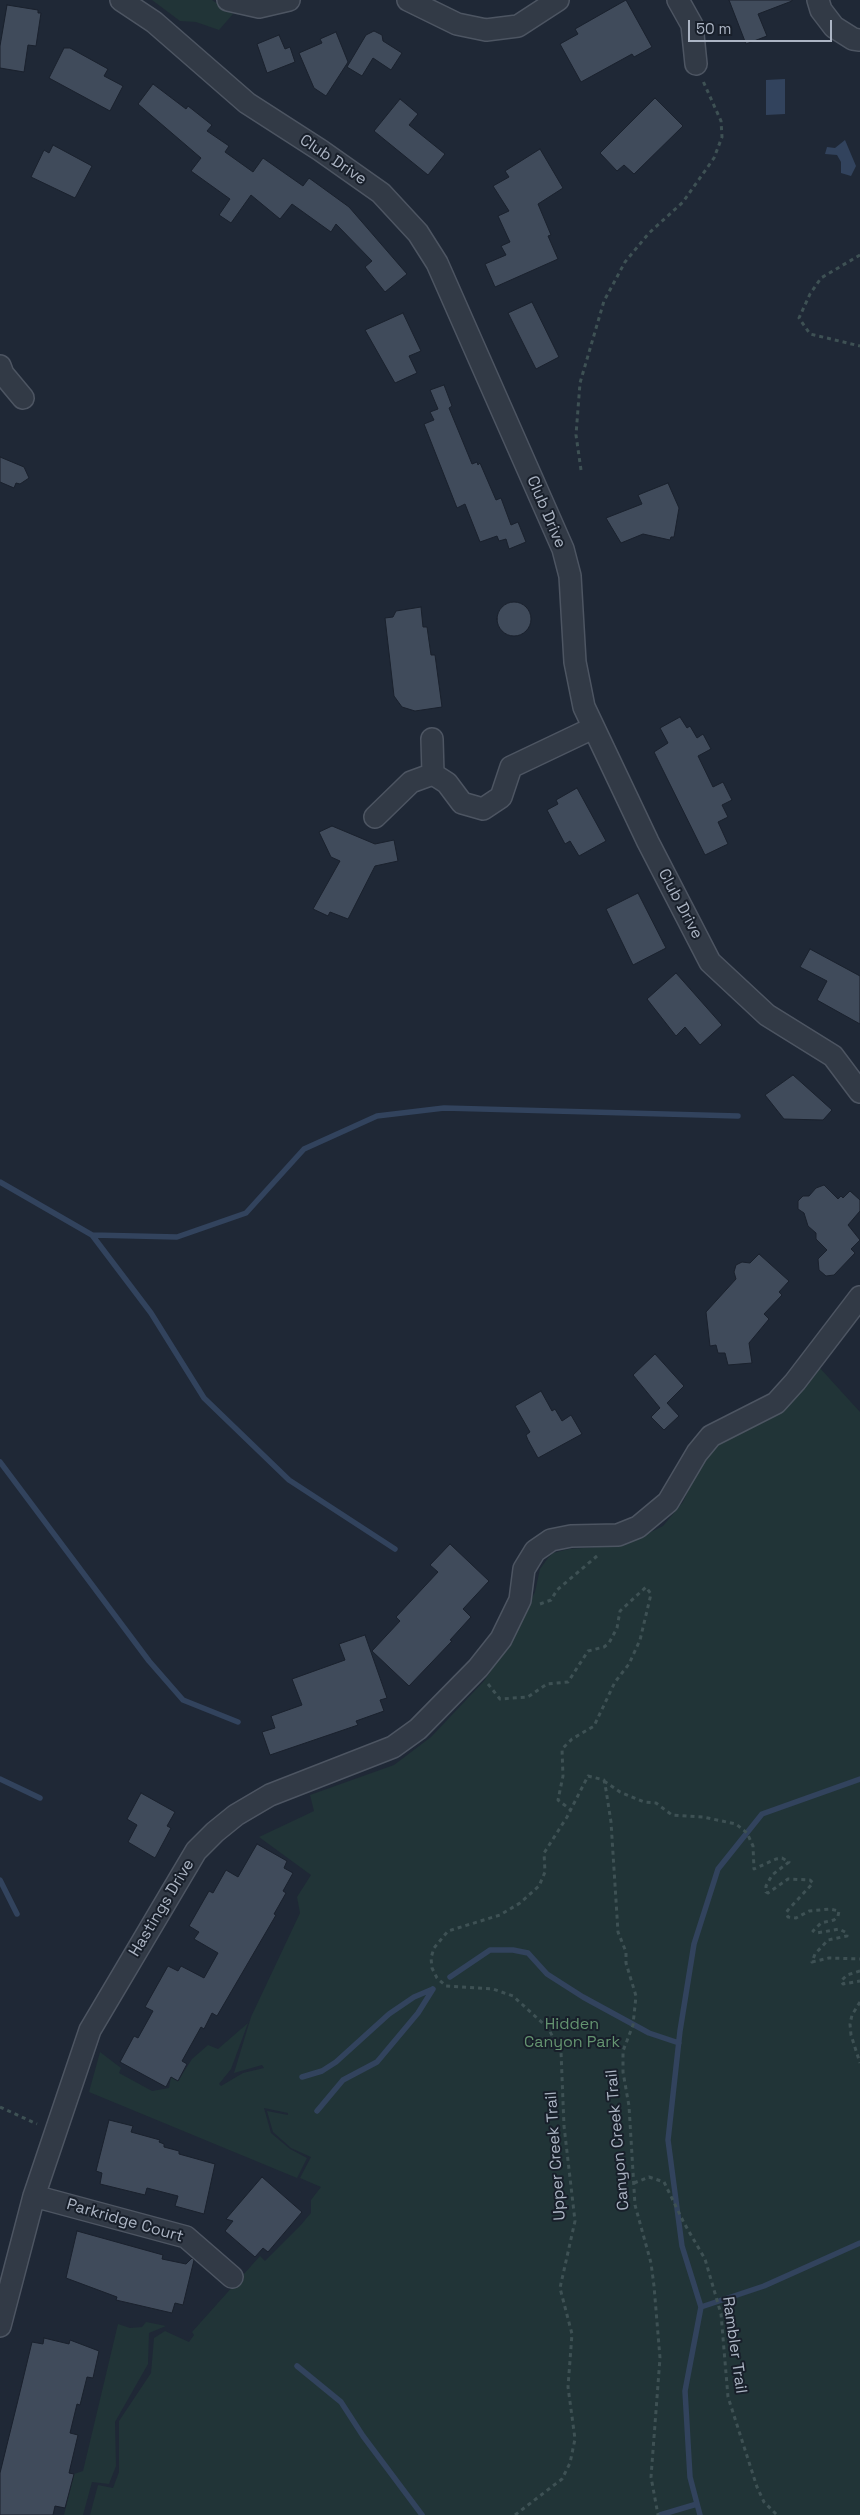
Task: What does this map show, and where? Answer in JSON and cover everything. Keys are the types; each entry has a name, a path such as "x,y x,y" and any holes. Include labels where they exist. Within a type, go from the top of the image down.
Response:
{"street":[{"name":"Club Drive","path":"122,0 154,22 247,103 320,150 381,194 402,214 432,254 563,549 570,576 578,684 593,728 648,842 710,962 767,1015 834,1056 860,1092"},
{"path":"228,0 259,6 289,0"},
{"path":"408,0 457,24 486,30 518,26 558,0"},
{"path":"678,0 692,25 696,64"},
{"path":"818,0 821,10 834,27 853,39 860,40"},
{"path":"0,366 3,374 23,398"},
{"path":"433,774 447,783 462,803 483,809 501,797 511,767 593,728"},
{"path":"432,739 433,774"},
{"path":"375,816 412,782 433,774"},
{"name":"Hastings Drive","path":"0,2326 34,2196 90,2030 188,1861 215,1832 236,1815 270,1795 393,1747 418,1729 478,1668 501,1639 520,1600 524,1569 535,1551 552,1540 571,1536 618,1534 638,1527 668,1502 697,1453 711,1436 776,1403 795,1382 860,1297"},
{"name":"Parkridge Court","path":"34,2196 186,2236 232,2277"}],"path":[{"path":"581,470 576,435 580,383 604,302 625,262 649,233 684,202 714,158 722,137 721,121 696,64"},
{"path":"860,255 821,278 810,294 799,318 810,334 860,346"},
{"path":"533,1609 551,1600 557,1590 604,1552"},
{"path":"488,1684 500,1699 528,1697 547,1684 568,1682 588,1651 604,1647 609,1643 617,1628 620,1611 646,1587 652,1594 640,1640 629,1664 616,1682 594,1726 572,1739 562,1749 563,1776 558,1800 571,1810 588,1776 604,1780 620,1792 644,1802 656,1803 672,1815 703,1817 736,1824 747,1833 753,1846 754,1869 782,1858 789,1862 772,1875 766,1886 766,1892 788,1879 810,1880 814,1883 796,1898 786,1913 788,1917 796,1918 810,1911 830,1909 839,1911 838,1916 834,1920 821,1924 813,1931 818,1933 839,1929 846,1932 847,1936 828,1940 815,1954 812,1962 829,1958 860,1959"},
{"name":"Canyon Creek Trail","path":"604,1780 611,1822 618,1932 626,1952 626,1963 636,1996 633,2025 623,2051 623,2072 629,2106 635,2205 651,2263 660,2358 650,2477 658,2515"},
{"name":"Upper Creek Trail","path":"515,2515 562,2479 570,2463 575,2439 568,2387 572,2334 560,2288 575,2221 564,2126 561,2052 548,2028 513,1996 492,1989 446,1986 437,1978 432,1968 431,1958 434,1948 448,1931 500,1915 532,1894 539,1886 545,1872 544,1853 571,1810"},
{"path":"860,1971 847,1975 841,1981 842,1984 860,1981"},
{"path":"860,2002 852,2015 850,2024 851,2035 860,2063"},
{"path":"0,2107 37,2124"},
{"name":"Rambler Trail","path":"634,2184 649,2177 664,2182 684,2223 705,2259 721,2314 728,2396 757,2487 764,2502 777,2515"}],"green space":[{"path":"152,0 212,0 233,14 219,30 196,22 180,21"},
{"name":"Hidden Canyon Park","path":"819,1367 860,1412 860,2515 90,2515 98,2485 113,2488 119,2472 119,2421 151,2373 154,2338 165,2331 189,2342 194,2335 192,2332 260,2256 265,2261 300,2226 311,2213 311,2200 321,2187 300,2178 311,2157 291,2148 273,2132 267,2111 288,2115 288,2113 264,2108 271,2133 290,2149 307,2158 297,2178 89,2092 100,2052 121,2068 119,2073 152,2091 169,2088 171,2077 178,2081 192,2059 208,2045 218,2049 248,2023 231,2069 219,2084 221,2086 243,2073 264,2068 262,2065 234,2073 251,2017 300,1913 297,1897 311,1875 259,1837 314,1811 310,1795 394,1765 431,1737 484,1681 507,1646 535,1592 540,1569 553,1553 569,1549 612,1546 641,1537 663,1526 683,1502 702,1461 720,1443 789,1405"},
{"path":"146,2322 166,2326 149,2333 148,2364 115,2422 116,2466 109,2484 92,2482 83,2515 64,2515 74,2474 83,2471 118,2324 130,2328 142,2327"}],"water":[{"path":"785,79 785,114 766,115 766,80"},
{"path":"845,140 856,166 851,176 841,173 841,162 837,155 825,154 827,147 835,148"}],"building":[{"path":"626,0 652,47 634,57 632,54 581,82 560,44 578,34 575,29"},
{"path":"729,0 792,1 758,14 767,36 746,44"},
{"path":"7,5 38,10 38,13 41,13 36,46 28,45 24,72 0,68 0,46"},
{"path":"374,31 382,35 383,41 402,53 391,70 373,58 362,76 347,67 366,35"},
{"path":"336,32 348,62 326,96 314,88 299,53 322,43 320,39"},
{"path":"279,35 285,49 290,47 295,62 267,73 257,44"},
{"path":"64,48 70,48 108,69 104,76 123,86 110,111 49,78"},
{"path":"153,84 186,109 188,106 212,125 207,131 229,146 225,152 253,172 263,158 303,186 309,178 349,207 407,274 385,292 365,267 372,261 336,224 331,232 292,204 280,219 251,195 231,223 219,215 230,199 191,171 201,158 138,104"},
{"path":"655,98 683,126 634,174 624,165 617,171 600,153"},
{"path":"400,99 418,114 409,125 445,154 428,175 374,131"},
{"path":"53,145 92,166 75,198 31,177 44,150 49,153"},
{"path":"540,149 563,188 538,204 551,235 548,236 558,259 495,287 485,264 506,255 501,246 510,242 498,216 509,211 493,186 509,177 505,171"},
{"path":"532,302 559,357 536,369 508,313"},
{"path":"403,313 421,351 409,356 417,373 395,383 365,330"},
{"path":"444,385 452,406 449,408 472,464 477,462 478,465 480,463 496,500 501,498 511,525 518,522 526,542 509,549 506,539 499,541 497,536 480,542 465,504 457,508 424,424 434,420 430,412 438,409 430,390"},
{"path":"0,457 24,467 29,478 20,484 16,483 14,488 0,482"},
{"path":"668,483 679,508 674,537 671,537 670,540 643,534 621,543 606,518 642,504 638,495"},
{"path":"514,602 521,603 526,607 530,612 530,626 526,631 521,635 514,636 507,635 502,631 498,626 497,619 498,612 502,607 507,603"},
{"path":"421,607 423,627 427,627 431,655 435,655 442,707 415,711 402,707 394,696 385,618 393,617 396,611"},
{"path":"680,717 687,728 690,726 697,738 703,734 711,749 698,756 713,787 723,782 732,800 722,805 728,817 718,822 728,844 705,855 654,752 668,743 660,728"},
{"path":"577,788 606,841 579,856 570,841 565,844 547,810 558,804 556,800"},
{"path":"332,826 375,844 394,840 398,861 375,866 348,919 330,912 328,916 313,909 340,861 331,857 319,832"},
{"path":"638,893 666,948 633,965 606,909"},
{"path":"810,949 860,976 860,1024 817,1000 827,981 800,967"},
{"path":"676,973 722,1025 700,1045 685,1027 676,1036 647,999"},
{"path":"793,1075 832,1110 823,1120 784,1119 765,1095"},
{"path":"824,1185 838,1199 841,1196 843,1198 850,1191 860,1200 860,1211 848,1225 860,1240 851,1249 855,1253 834,1275 826,1276 819,1270 818,1259 827,1250 816,1239 816,1233 808,1226 804,1213 798,1209 798,1201 803,1196 809,1196 816,1188"},
{"path":"759,1254 789,1281 779,1292 782,1295 764,1314 769,1319 749,1343 752,1363 728,1365 725,1353 718,1353 716,1345 710,1346 706,1312 736,1279 734,1272 736,1265 742,1262 750,1263"},
{"path":"655,1354 684,1386 667,1403 679,1416 664,1430 651,1417 660,1408 633,1375"},
{"path":"541,1391 552,1411 555,1409 562,1421 571,1415 582,1434 538,1458 526,1435 530,1432 515,1406"},
{"path":"450,1544 489,1581 463,1609 471,1617 450,1640 452,1641 409,1686 372,1651 400,1621 396,1617 438,1572 430,1565"},
{"path":"365,1635 387,1698 380,1700 384,1711 356,1721 358,1725 270,1755 262,1732 275,1728 271,1716 302,1705 292,1679 345,1660 339,1644"},
{"path":"141,1793 175,1812 167,1826 171,1828 155,1858 128,1842 137,1825 127,1819"},
{"path":"257,1844 287,1861 284,1868 293,1873 283,1891 286,1893 274,1914 276,1915 217,2016 212,2013 204,2029 201,2027 182,2061 187,2064 178,2081 171,2077 166,2087 120,2062 134,2036 138,2038 153,2011 145,2007 168,1966 178,1971 181,1966 204,1978 218,1953 194,1939 199,1932 189,1926 209,1891 213,1893 226,1870 238,1877"},
{"path":"109,2120 133,2126 131,2132 160,2140 159,2142 164,2144 164,2147 179,2151 179,2154 215,2164 204,2214 175,2206 178,2196 147,2188 145,2195 100,2184 102,2173 96,2171"},
{"path":"262,2177 302,2212 268,2252 263,2248 255,2257 225,2231 233,2221 226,2219"},
{"path":"77,2231 163,2255 162,2259 186,2264 192,2258 194,2260 183,2305 175,2303 172,2313 116,2300 117,2297 66,2278"},
{"path":"44,2338 69,2344 70,2340 99,2351 93,2378 87,2377 80,2405 77,2404 70,2433 78,2435 69,2473 74,2474 65,2508 55,2506 53,2515 0,2515 0,2473 32,2342 43,2344"}],"waterway":[{"path":"0,1182 92,1235 177,1237 246,1213 304,1149 377,1116 444,1108 738,1116"},
{"path":"92,1235 151,1313 204,1398 289,1480 395,1549"},
{"path":"0,1462 149,1661 183,1700 238,1722"},
{"path":"0,1779 40,1798"},
{"path":"700,2515 690,2477 685,2391 701,2307 682,2246 668,2140 680,2031 694,1944 718,1869 762,1814 860,1779"},
{"path":"0,1880 17,1914"},
{"path":"450,1977 490,1950 513,1950 528,1953 547,1974 583,1997 649,2033 679,2043"},
{"path":"302,2077 322,2071 336,2062 389,2014 414,1997 433,1989"},
{"path":"317,2111 343,2080 377,2062 418,2013 433,1989"},
{"path":"701,2307 764,2286 860,2243"},
{"path":"297,2366 341,2402 363,2436 422,2515"},
{"path":"660,2515 697,2504"}]}
